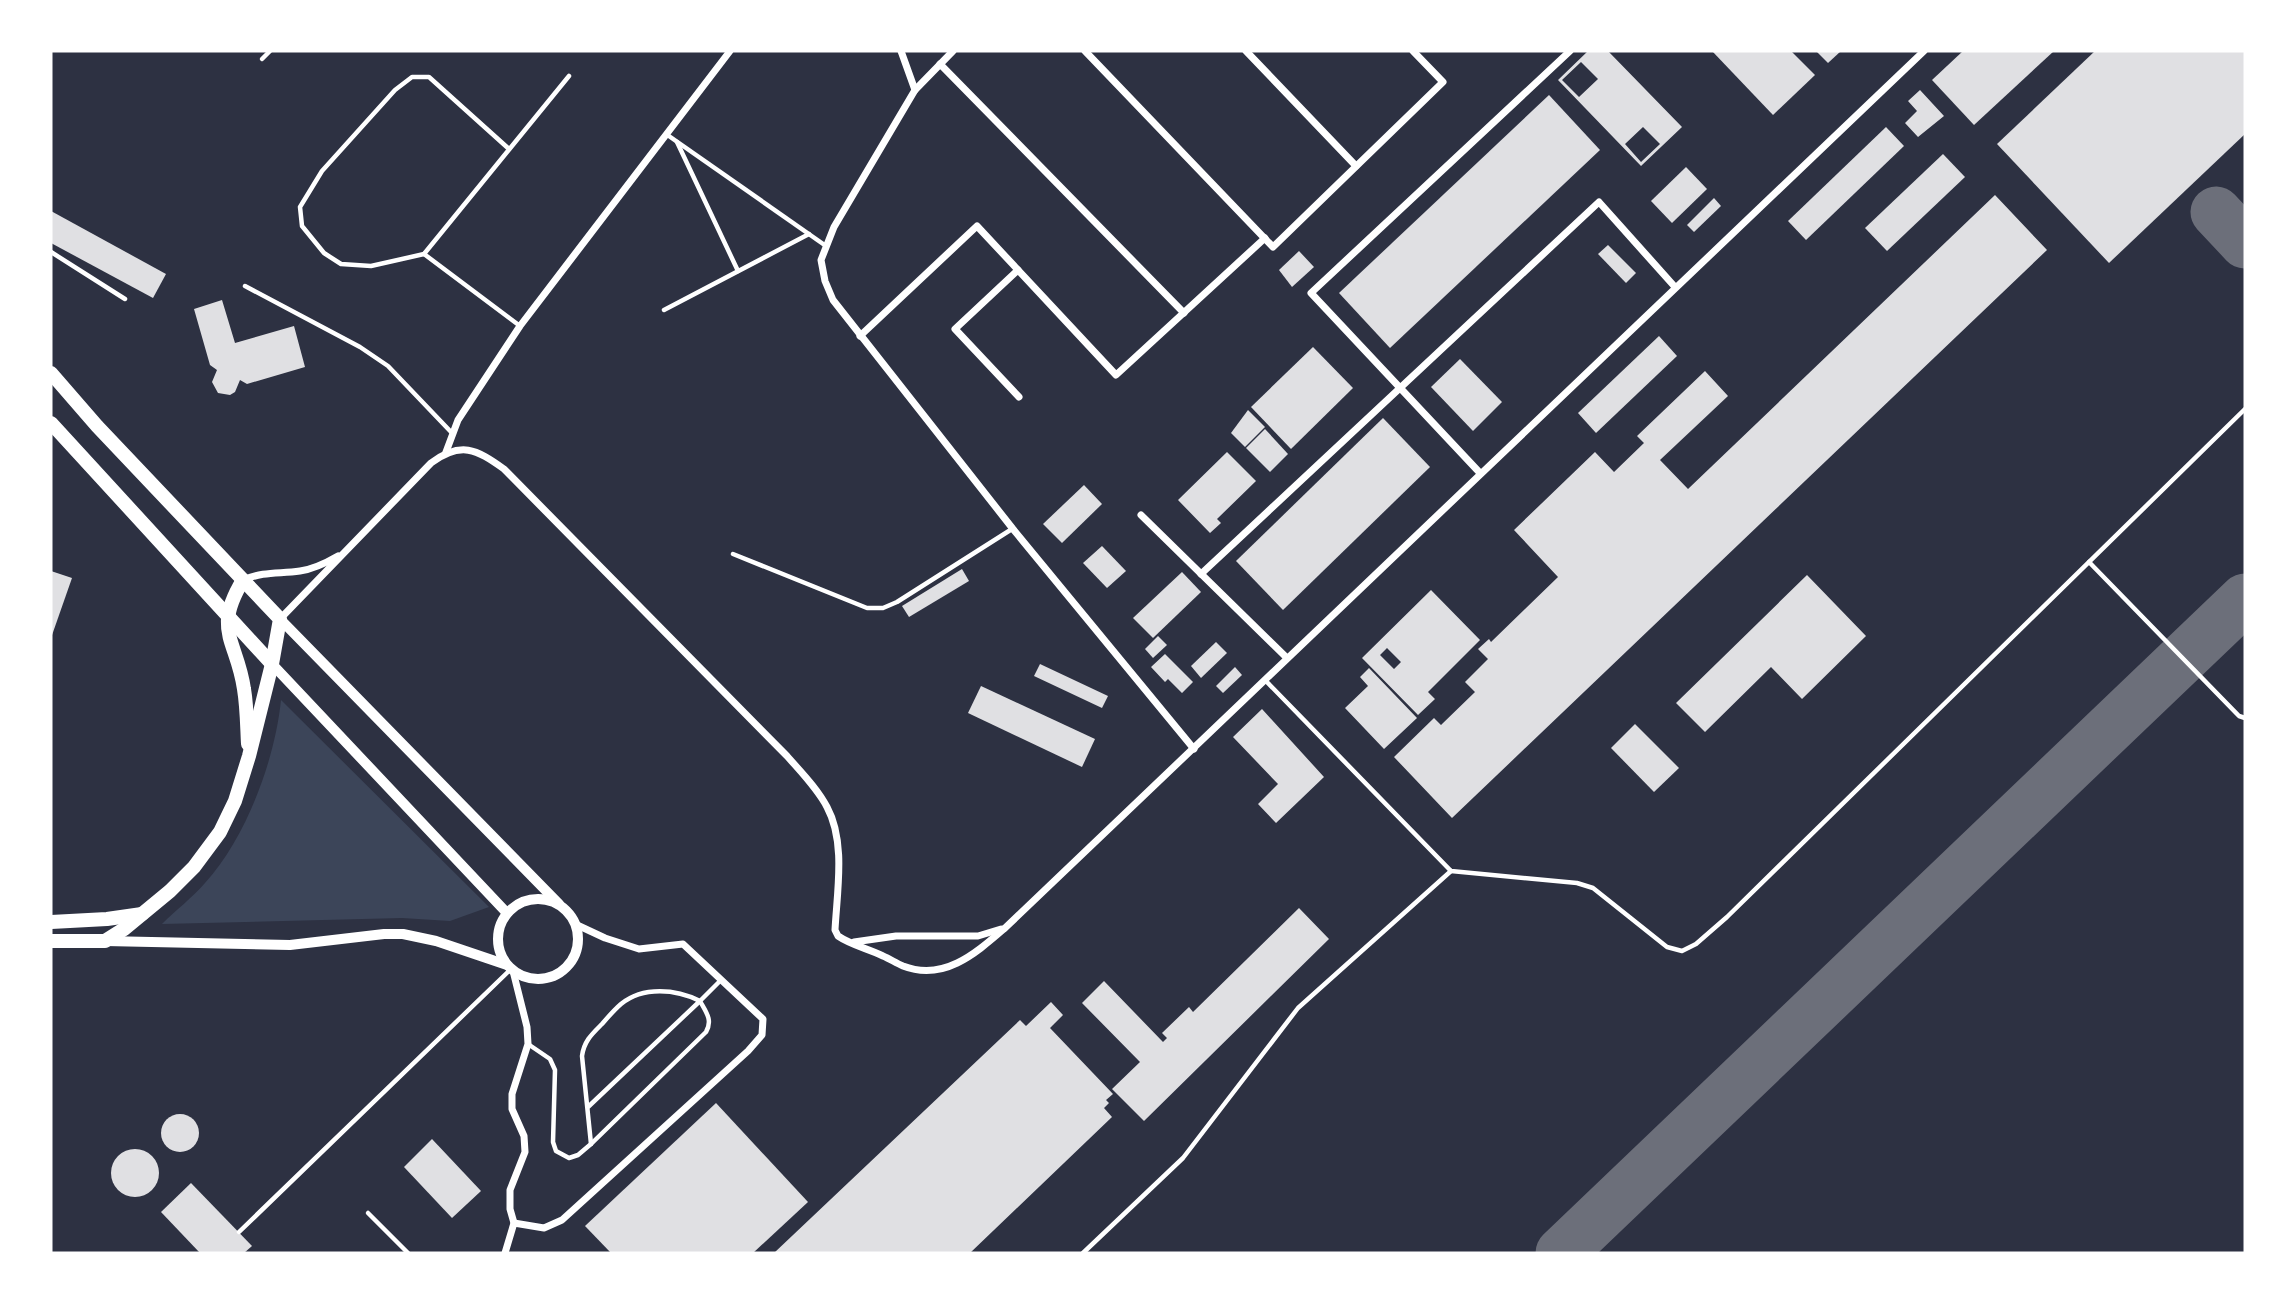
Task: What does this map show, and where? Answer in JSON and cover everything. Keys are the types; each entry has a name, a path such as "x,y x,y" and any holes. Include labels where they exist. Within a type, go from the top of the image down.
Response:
{"highway":[{"path":"51,373 97,426 280,619 272,664 249,756 235,801 220,832 194,867 170,891 105,941 51,941"},
{"path":"51,423 272,664"},
{"path":"243,580 233,597 227,616 232,648 244,687 249,756"},
{"path":"51,922 143,914"}],"street":[{"path":"446,452 458,420 520,326 730,51"},
{"path":"901,51 915,90"},
{"path":"953,51 915,90 834,227 821,260 825,281 833,300 860,336 1013,529 1194,748"},
{"path":"1245,51 1356,166"},
{"path":"1090,53 1273,247 1443,82 1413,51"},
{"path":"1480,473 1311,293 1570,51"},
{"path":"105,941 290,945 403,934 436,941 510,968 525,977 538,979 551,977 564,970 572,960 578,936 576,924 569,913 280,619 431,463 446,452 461,450 482,453 504,469 787,756 811,784 828,807 836,831 838,853 835,930 838,936 903,966 921,971 939,970 958,964 976,953 1005,928 1924,51"},
{"path":"940,65 1184,313"},
{"path":"1201,574 1599,202 1675,287"},
{"path":"860,336 977,226 1116,375 1265,238"},
{"path":"1018,270 955,330 1019,397"},
{"path":"1141,515 1287,658"},
{"path":"243,580 261,573 301,571 322,565 345,552"},
{"path":"272,664 507,913"},
{"path":"505,1253 514,1223 510,1209 510,1190 521,1165 525,1142 512,1109 512,1101 528,1044 527,1027 510,968 498,944 498,933 507,913 518,904 531,899 545,899 559,904"},
{"path":"514,1223 544,1228 562,1220 730,1068 762,1035 763,1018 683,944 639,948 605,938 576,924"},
{"path":"851,942 896,936 978,936 1005,928"}],"lane":[{"path":"262,59 270,51"},
{"path":"509,149 429,77 412,77 395,90 322,171 300,207 302,226 324,253 341,264 371,266 424,254 569,76"},
{"path":"666,134 826,246"},
{"path":"676,141 738,271"},
{"path":"664,310 809,234"},
{"path":"51,252 125,299"},
{"path":"424,254 520,326"},
{"path":"245,286 360,347 388,366 453,434"},
{"path":"1265,680 1451,871 1577,883 1593,888 1667,947 1682,951 1696,944 1727,917 2245,409"},
{"path":"733,554 867,608 883,608 897,602 1013,529"},
{"path":"2089,562 2239,716 2245,718"},
{"path":"1083,1253 1183,1158 1298,1008 1451,871"},
{"path":"239,1233 510,968"},
{"path":"587,1107 722,979"},
{"path":"528,1044 550,1059 555,1070 553,1142 556,1151 569,1158 578,1155 591,1143 706,1032 710,1025 709,1016 700,1001 683,993 660,992 633,996 621,1003 583,1046 591,1143"},
{"path":"368,1213 408,1253"}],"shaded area":[{"path":"281,700 489,907 450,921 402,918 162,924 205,883 233,844 265,772"}],"building":[{"path":"1588,51 1608,51 1682,127 1641,166 1558,80","holes":["1581,62 1598,79 1579,97 1562,80","1643,127 1660,144 1641,162 1625,144"]},
{"path":"1712,51 1791,51 1815,75 1773,115"},
{"path":"1816,51 1841,51 1828,63"},
{"path":"1963,51 2054,51 1974,125 1932,80"},
{"path":"2095,51 2245,51 2245,134 2109,263 1997,144"},
{"path":"1920,90 1944,116 1918,137 1905,123 1917,111 1908,101"},
{"path":"1549,95 1600,150 1390,348 1339,293"},
{"path":"1886,127 1904,146 1806,240 1788,221"},
{"path":"1943,154 1965,177 1887,251 1865,228"},
{"path":"1686,167 1707,189 1672,223 1651,201"},
{"path":"1995,195 2047,250 1452,818 1394,757 1434,718 1441,725 1475,692 1465,682 1488,659 1478,649 1489,639 1491,642 1558,577 1514,530 1595,452 1614,472 1644,443 1637,436 1705,371 1728,396 1660,460 1688,489"},
{"path":"1714,198 1721,206 1694,232 1687,225"},
{"path":"51,211 166,274 153,298 51,243"},
{"path":"1608,245 1636,273 1626,283 1598,254"},
{"path":"1299,251 1314,267 1292,287 1279,270"},
{"path":"222,300 235,343 294,326 305,367 247,384 240,380 235,392 230,395 218,393 212,382 217,370 210,365 194,309"},
{"path":"1659,336 1677,356 1596,433 1578,413"},
{"path":"1313,347 1353,388 1291,449 1251,407"},
{"path":"1460,359 1502,402 1473,431 1431,387"},
{"path":"1248,410 1265,427 1245,447 1231,433"},
{"path":"1383,418 1430,467 1283,610 1236,561"},
{"path":"1265,429 1288,454 1270,472 1246,448"},
{"path":"1227,452 1256,481 1217,519 1221,523 1210,533 1178,500"},
{"path":"1084,485 1102,504 1062,543 1043,524"},
{"path":"1102,546 1126,571 1107,588 1083,563"},
{"path":"962,569 969,581 909,617 902,606"},
{"path":"51,571 72,578 51,638"},
{"path":"1182,572 1201,592 1153,638 1133,618"},
{"path":"1807,575 1866,636 1802,699 1771,667 1705,732 1676,703"},
{"path":"1431,590 1480,640 1428,692 1435,699 1418,715 1362,658","holes":["1387,648 1401,662 1394,669 1380,655"]},
{"path":"1158,636 1167,645 1153,658 1145,649"},
{"path":"1216,642 1227,653 1201,678 1191,666"},
{"path":"1165,654 1193,682 1182,693 1168,679 1165,682 1151,667"},
{"path":"1040,664 1108,696 1102,708 1034,676"},
{"path":"1235,667 1242,675 1223,693 1216,686"},
{"path":"1369,668 1417,718 1384,749 1345,708 1368,686 1360,677"},
{"path":"981,686 1095,739 1082,767 968,713"},
{"path":"1262,709 1324,777 1276,823 1258,804 1278,784 1233,737"},
{"path":"1635,724 1679,768 1654,792 1611,748"},
{"path":"1299,908 1329,939 1144,1121 1112,1089 1140,1062 1082,1003 1104,981 1163,1042 1167,1038 1162,1033 1189,1007 1193,1012"},
{"path":"1051,1002 1063,1015 1050,1028 1113,1094 1106,1100 1109,1103 1104,1108 1112,1117 970,1253 774,1253 1020,1020 1026,1026"},
{"path":"716,1103 808,1202 753,1253 611,1253 585,1226"},
{"path":"180,1114 193,1120 199,1133 193,1146 180,1152 167,1146 161,1133 167,1120"},
{"path":"432,1139 481,1191 452,1218 404,1167"},
{"path":"135,1149 152,1156 159,1173 152,1190 135,1197 118,1190 111,1173 118,1156"},
{"path":"191,1183 252,1246 244,1253 200,1253 161,1212"}],"taxiway":[{"path":"2216,212 2245,243"},
{"path":"1561,1253 2245,599"}]}
